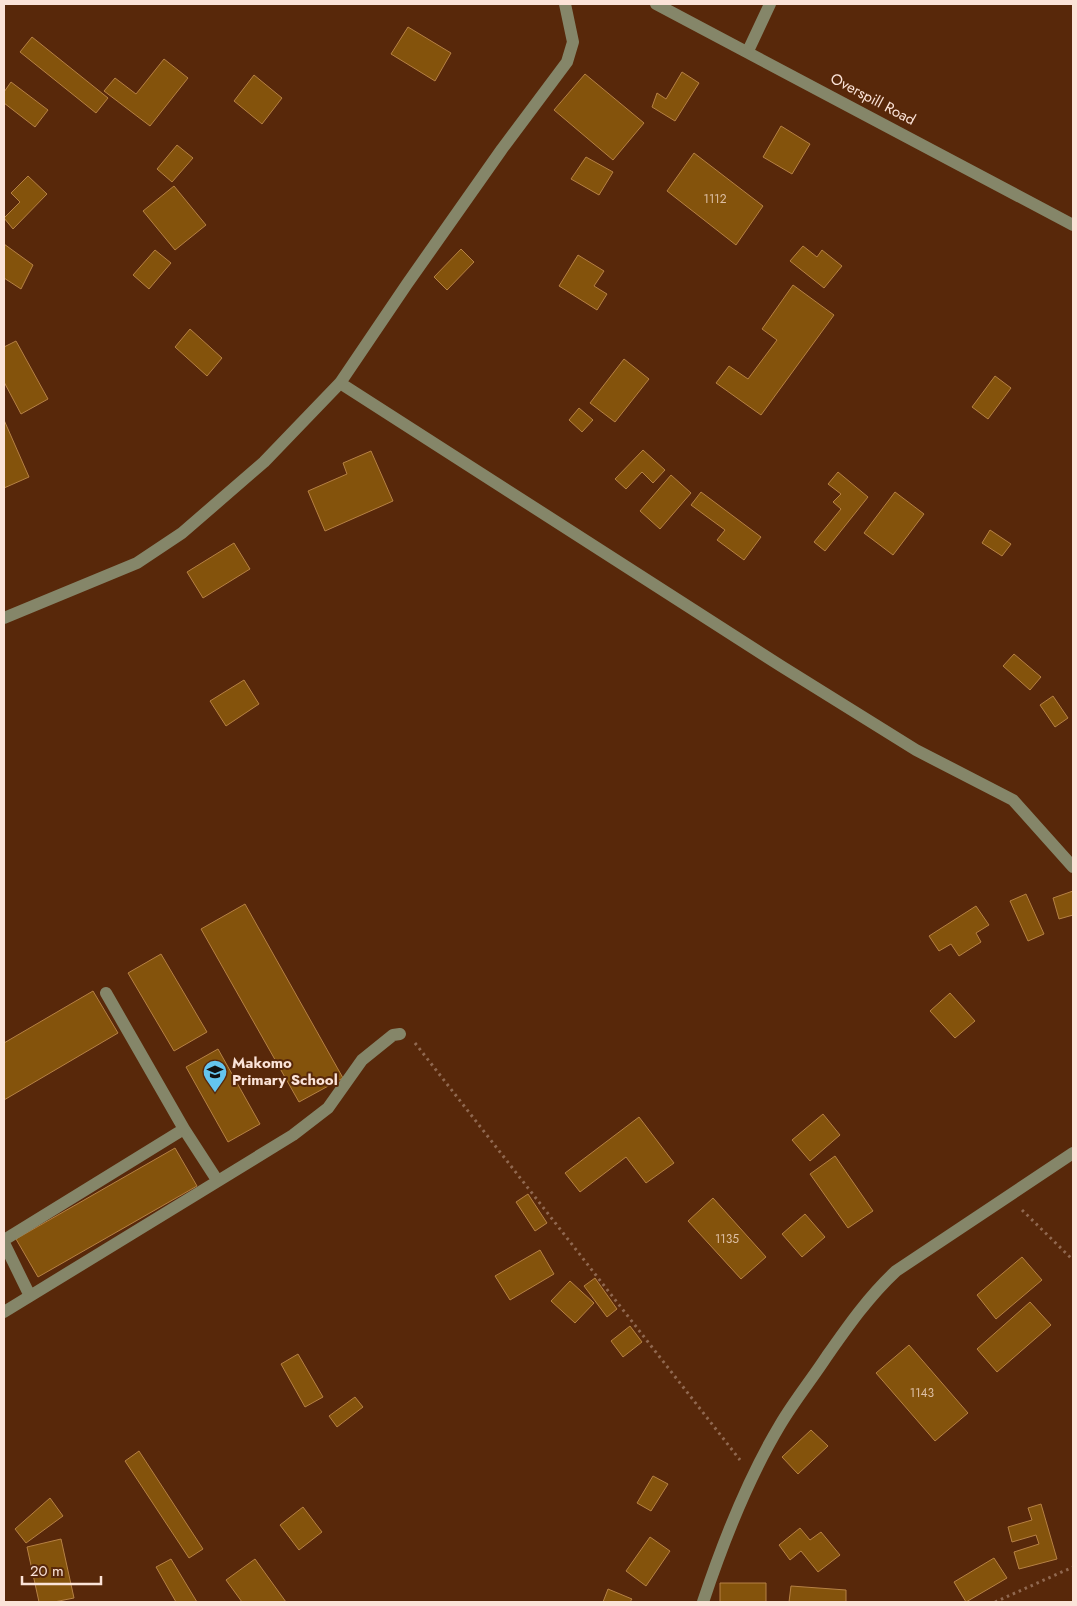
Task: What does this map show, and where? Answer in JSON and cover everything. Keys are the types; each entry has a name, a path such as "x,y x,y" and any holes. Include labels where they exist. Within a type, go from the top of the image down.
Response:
{"street":[{"path":"4,618 137,563 182,534 264,462 340,383 486,173 567,62 573,42 565,4"},
{"name":"Overspill Road","path":"656,4 748,51 1073,225"},
{"path":"748,51 770,4"},
{"path":"340,383 874,724 916,750 1013,800 1073,867"},
{"path":"106,993 184,1128 218,1180"},
{"path":"4,1312 292,1135 328,1108 362,1060 393,1035 400,1034"},
{"path":"30,1296 4,1242 184,1128"},
{"path":"703,1602 716,1563 753,1476 780,1424 855,1316 896,1270 1073,1152"}],"path":[{"path":"400,1034 411,1038 422,1050 753,1476"},
{"path":"1008,1197 1073,1260"},
{"path":"995,1602 1073,1567"}],"building":[{"path":"408,27 451,53 435,81 391,54"},
{"path":"32,37 108,98 96,113 20,52"},
{"path":"164,59 188,78 150,126 104,91 115,78 136,94"},
{"path":"682,72 699,83 675,121 652,107 657,93 666,99"},
{"path":"585,74 644,123 613,160 554,110"},
{"path":"254,75 282,98 262,124 234,101"},
{"path":"11,82 48,110 35,127 4,103 4,92"},
{"path":"781,126 810,144 792,174 763,157"},
{"path":"177,145 193,158 172,182 157,169"},
{"path":"694,153 763,206 736,245 667,191"},
{"path":"586,157 613,172 599,195 571,179"},
{"path":"28,176 47,194 13,229 4,218 20,202 11,193"},
{"path":"174,186 206,225 175,250 143,211"},
{"path":"4,244 33,265 21,289 4,278"},
{"path":"803,246 817,257 822,250 842,266 824,288 790,261"},
{"path":"461,249 474,262 447,290 434,277"},
{"path":"155,250 171,263 149,289 133,275"},
{"path":"578,255 604,271 594,286 607,294 597,310 559,286"},
{"path":"793,285 834,315 761,415 716,383 729,366 748,379 777,340 762,329"},
{"path":"190,329 222,358 207,376 175,347"},
{"path":"16,341 48,399 21,414 4,382 4,347"},
{"path":"624,359 649,379 615,422 590,403"},
{"path":"995,376 1011,388 988,419 972,407"},
{"path":"579,408 593,420 582,432 569,420"},
{"path":"4,420 29,477 4,488"},
{"path":"643,450 665,470 653,483 642,472 626,489 615,479"},
{"path":"371,451 393,501 325,531 308,491 347,474 343,463"},
{"path":"838,472 868,497 825,551 814,542 841,509 833,502 841,494 828,484"},
{"path":"671,475 691,493 660,529 640,511"},
{"path":"701,492 761,537 744,560 717,540 725,530 691,505"},
{"path":"895,492 924,514 893,555 864,533"},
{"path":"990,530 1011,544 1002,556 982,543"},
{"path":"234,543 250,569 203,598 187,572"},
{"path":"1014,654 1041,677 1030,690 1003,666"},
{"path":"244,680 259,704 226,726 210,701"},
{"path":"1053,696 1068,718 1055,727 1040,705"},
{"path":"1073,891 1073,915 1059,919 1053,898"},
{"path":"1026,894 1044,934 1028,941 1010,901"},
{"path":"245,904 343,1078 299,1102 201,929"},
{"path":"976,906 989,925 976,933 981,942 959,956 951,944 939,951 929,936"},
{"path":"161,954 207,1032 174,1051 128,973"},
{"path":"93,991 118,1033 4,1100 4,1043"},
{"path":"950,993 975,1021 955,1038 930,1011"},
{"path":"218,1049 260,1124 228,1142 186,1067"},
{"path":"823,1114 840,1135 810,1161 792,1140"},
{"path":"639,1117 674,1163 646,1183 626,1157 580,1192 565,1173"},
{"path":"175,1148 197,1186 38,1277 16,1239"},
{"path":"835,1156 873,1211 848,1228 810,1174"},
{"path":"528,1194 547,1223 535,1231 516,1202"},
{"path":"713,1198 766,1257 741,1279 688,1221"},
{"path":"805,1214 825,1237 802,1257 782,1234"},
{"path":"540,1250 554,1274 510,1300 495,1276"},
{"path":"1022,1257 1042,1280 996,1319 977,1295"},
{"path":"595,1278 617,1309 607,1317 584,1286"},
{"path":"570,1281 594,1303 575,1323 551,1301"},
{"path":"1030,1302 1051,1325 997,1372 977,1349"},
{"path":"630,1326 642,1342 623,1357 611,1341"},
{"path":"909,1345 968,1413 935,1441 876,1373"},
{"path":"298,1354 323,1397 305,1407 281,1364"},
{"path":"355,1397 363,1407 337,1427 329,1416"},
{"path":"811,1430 828,1446 798,1474 782,1457"},
{"path":"139,1451 203,1549 189,1558 125,1461"},
{"path":"653,1476 668,1484 651,1511 637,1503"},
{"path":"50,1498 63,1516 26,1543 15,1529"},
{"path":"1041,1504 1057,1559 1019,1569 1014,1552 1039,1544 1036,1535 1012,1542 1008,1527 1032,1520 1028,1508"},
{"path":"303,1507 322,1532 299,1550 280,1525"},
{"path":"800,1528 810,1540 821,1532 840,1555 818,1572 801,1551 790,1560 779,1545"},
{"path":"650,1537 670,1551 646,1586 626,1571"},
{"path":"61,1539 74,1598 54,1602 39,1602 27,1547"},
{"path":"994,1558 1007,1578 966,1602 954,1582"},
{"path":"171,1559 197,1602 176,1602 156,1567"},
{"path":"255,1559 286,1602 242,1602 226,1580"},
{"path":"720,1583 766,1583 766,1602 720,1602"},
{"path":"791,1586 846,1590 846,1602 789,1602"},
{"path":"608,1589 632,1599 630,1602 603,1602"}],"place":[{"name":"Makomo Primary School","path":"215,1093"}]}
